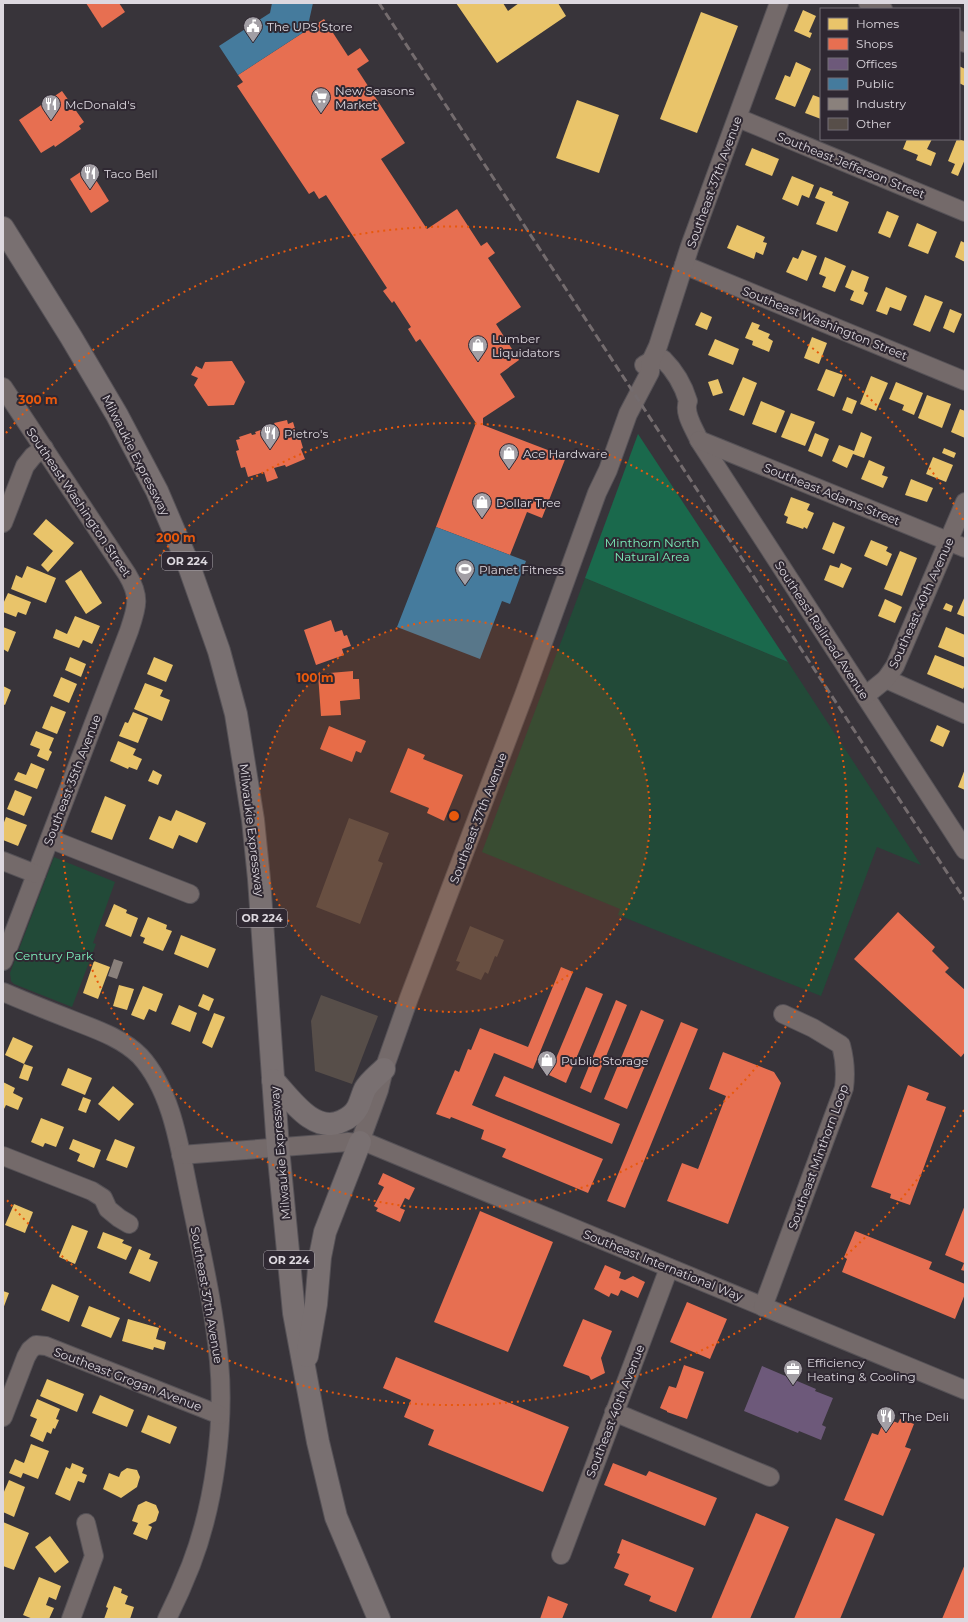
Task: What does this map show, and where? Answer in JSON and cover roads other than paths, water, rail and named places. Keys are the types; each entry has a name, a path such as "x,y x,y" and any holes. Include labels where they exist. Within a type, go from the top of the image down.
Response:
{"highway":[{"name":"Milwaukie Expressway","path":"3,228 71,337 117,415 157,491 189,566 219,651 236,714 253,820 264,934 278,1148 294,1313 318,1442 336,1517 379,1619"},
{"path":"274,1080 304,1113 312,1119 328,1124 338,1124 351,1116 358,1107 365,1088 384,1068"},
{"path":"304,1373 316,1304 320,1257 325,1232 360,1142"}],"street":[{"name":"Southeast 37th Avenue","path":"360,1142 379,1090 384,1068 524,695 597,493 600,468 631,390 644,365 652,362 690,246 779,3"},
{"path":"868,3 880,8"},
{"name":"Southeast Jefferson Street","path":"738,118 965,212"},
{"name":"Southeast Washington Street","path":"684,265 965,381"},
{"name":"Southeast Railroad Avenue","path":"652,362 663,359 674,372 684,388 688,401 686,406 689,418 700,440 965,850"},
{"name":"Southeast Washington Street","path":"3,387 127,574 134,586 138,598"},
{"name":"Southeast Adams Street","path":"700,440 957,545"},
{"path":"3,523 25,466 33,456 44,448"},
{"name":"Southeast 40th Avenue","path":"865,696 886,679 895,666 957,545 965,502"},
{"name":"Southeast 35th Avenue","path":"3,961 134,615 138,598"},
{"path":"886,679 965,714"},
{"path":"50,839 190,894"},
{"path":"3,861 36,874"},
{"name":"Southeast 37th Avenue","path":"3,992 102,1033 119,1041 136,1053 149,1068 162,1090 175,1130 215,1332 220,1378 220,1415 216,1462 204,1518 192,1563 167,1619"},
{"name":"Southeast Minthorn Loop","path":"763,1307 844,1088 846,1073 845,1059 841,1045 813,1028 783,1014"},
{"path":"181,1155 360,1142"},
{"name":"Southeast International Way","path":"360,1142 370,1144 965,1390"},
{"path":"3,1156 92,1191 103,1198 108,1209 119,1218 130,1224"},
{"name":"Southeast 40th Avenue","path":"561,1555 669,1268"},
{"name":"Southeast Grogan Avenue","path":"3,1417 26,1357 30,1350 36,1345 46,1346 220,1415"},
{"path":"614,1412 770,1477"},
{"path":"71,1619 94,1556 86,1523"}],"railway":[{"path":"379,3 965,900"}],"place":[{"name":"The UPS Store","path":"253,43"},
{"name":"New Seasons Market","path":"321,114"},
{"name":"McDonald's","path":"51,121"},
{"name":"Taco Bell","path":"90,190"},
{"name":"Lumber Liquidators","path":"478,362"},
{"name":"Pietro's","path":"270,450"},
{"name":"Ace Hardware","path":"509,470"},
{"name":"Dollar Tree","path":"482,519"},
{"name":"Planet Fitness","path":"465,586"},
{"name":"Public Storage","path":"547,1077"},
{"name":"Efficiency Heating & Cooling","path":"793,1386"},
{"name":"The Deli","path":"886,1433"}],"park label":[{"name":"Minthorn North Natural Area","path":"652,549"},
{"name":"Century Park","path":"54,955"}]}
